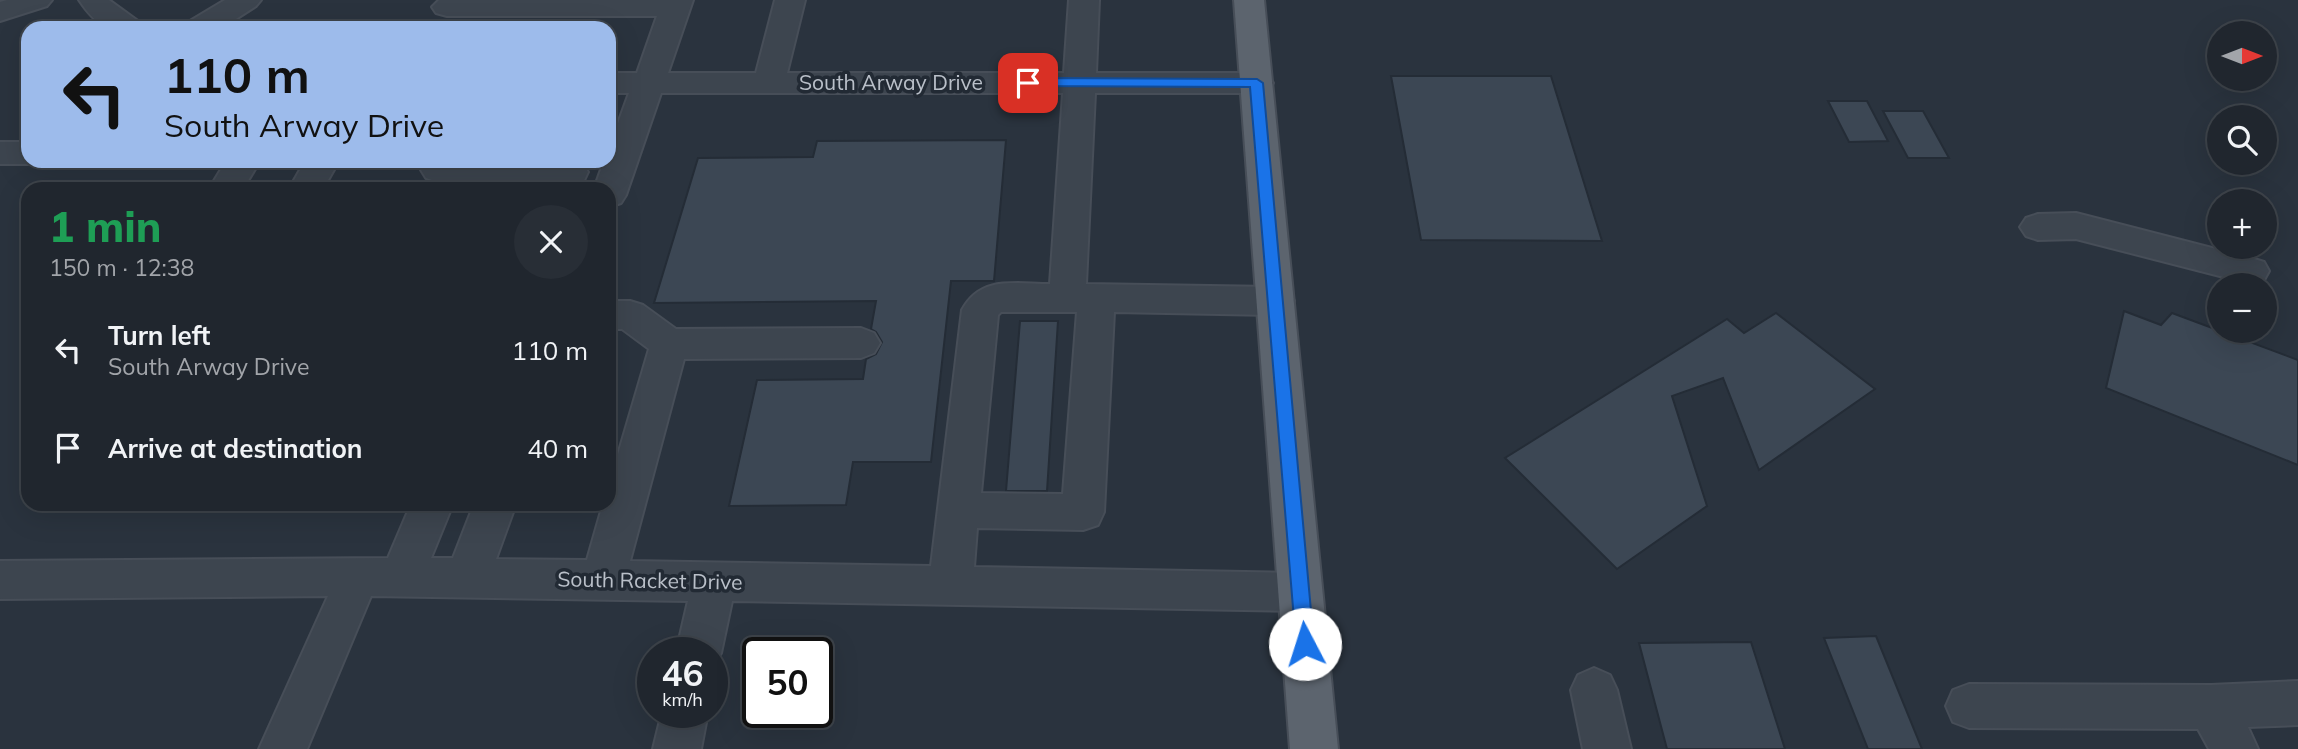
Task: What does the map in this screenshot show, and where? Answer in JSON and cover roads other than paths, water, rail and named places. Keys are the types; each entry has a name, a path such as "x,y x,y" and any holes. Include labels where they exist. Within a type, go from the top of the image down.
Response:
{"main road":[{"path":"1249,0 1314,749"}],"street":[{"path":"0,12 37,0"},
{"path":"94,0 101,10 117,21"},
{"path":"212,21 246,0"},
{"path":"769,83 790,0"},
{"path":"958,510 1083,512 1079,83 1084,0"},
{"path":"446,12 677,4 614,182"},
{"name":"South Arway Drive","path":"616,83 1257,83"},
{"path":"0,153 21,153"},
{"path":"438,170 590,182"},
{"path":"2038,227 2076,226 2251,271"},
{"path":"950,586 980,310 992,298 1276,301"},
{"path":"616,315 630,315 669,344 861,342"},
{"path":"603,580 669,344"},
{"path":"283,749 380,577 427,511"},
{"path":"467,578 492,511"},
{"name":"South Racket Drive","path":"0,580 380,577 1300,592"},
{"path":"702,637 714,582"},
{"path":"1594,690 1607,749"},
{"path":"1969,706 2211,707 2298,702"},
{"path":"2211,707 2234,749"},
{"path":"677,749 682,728"}]}
